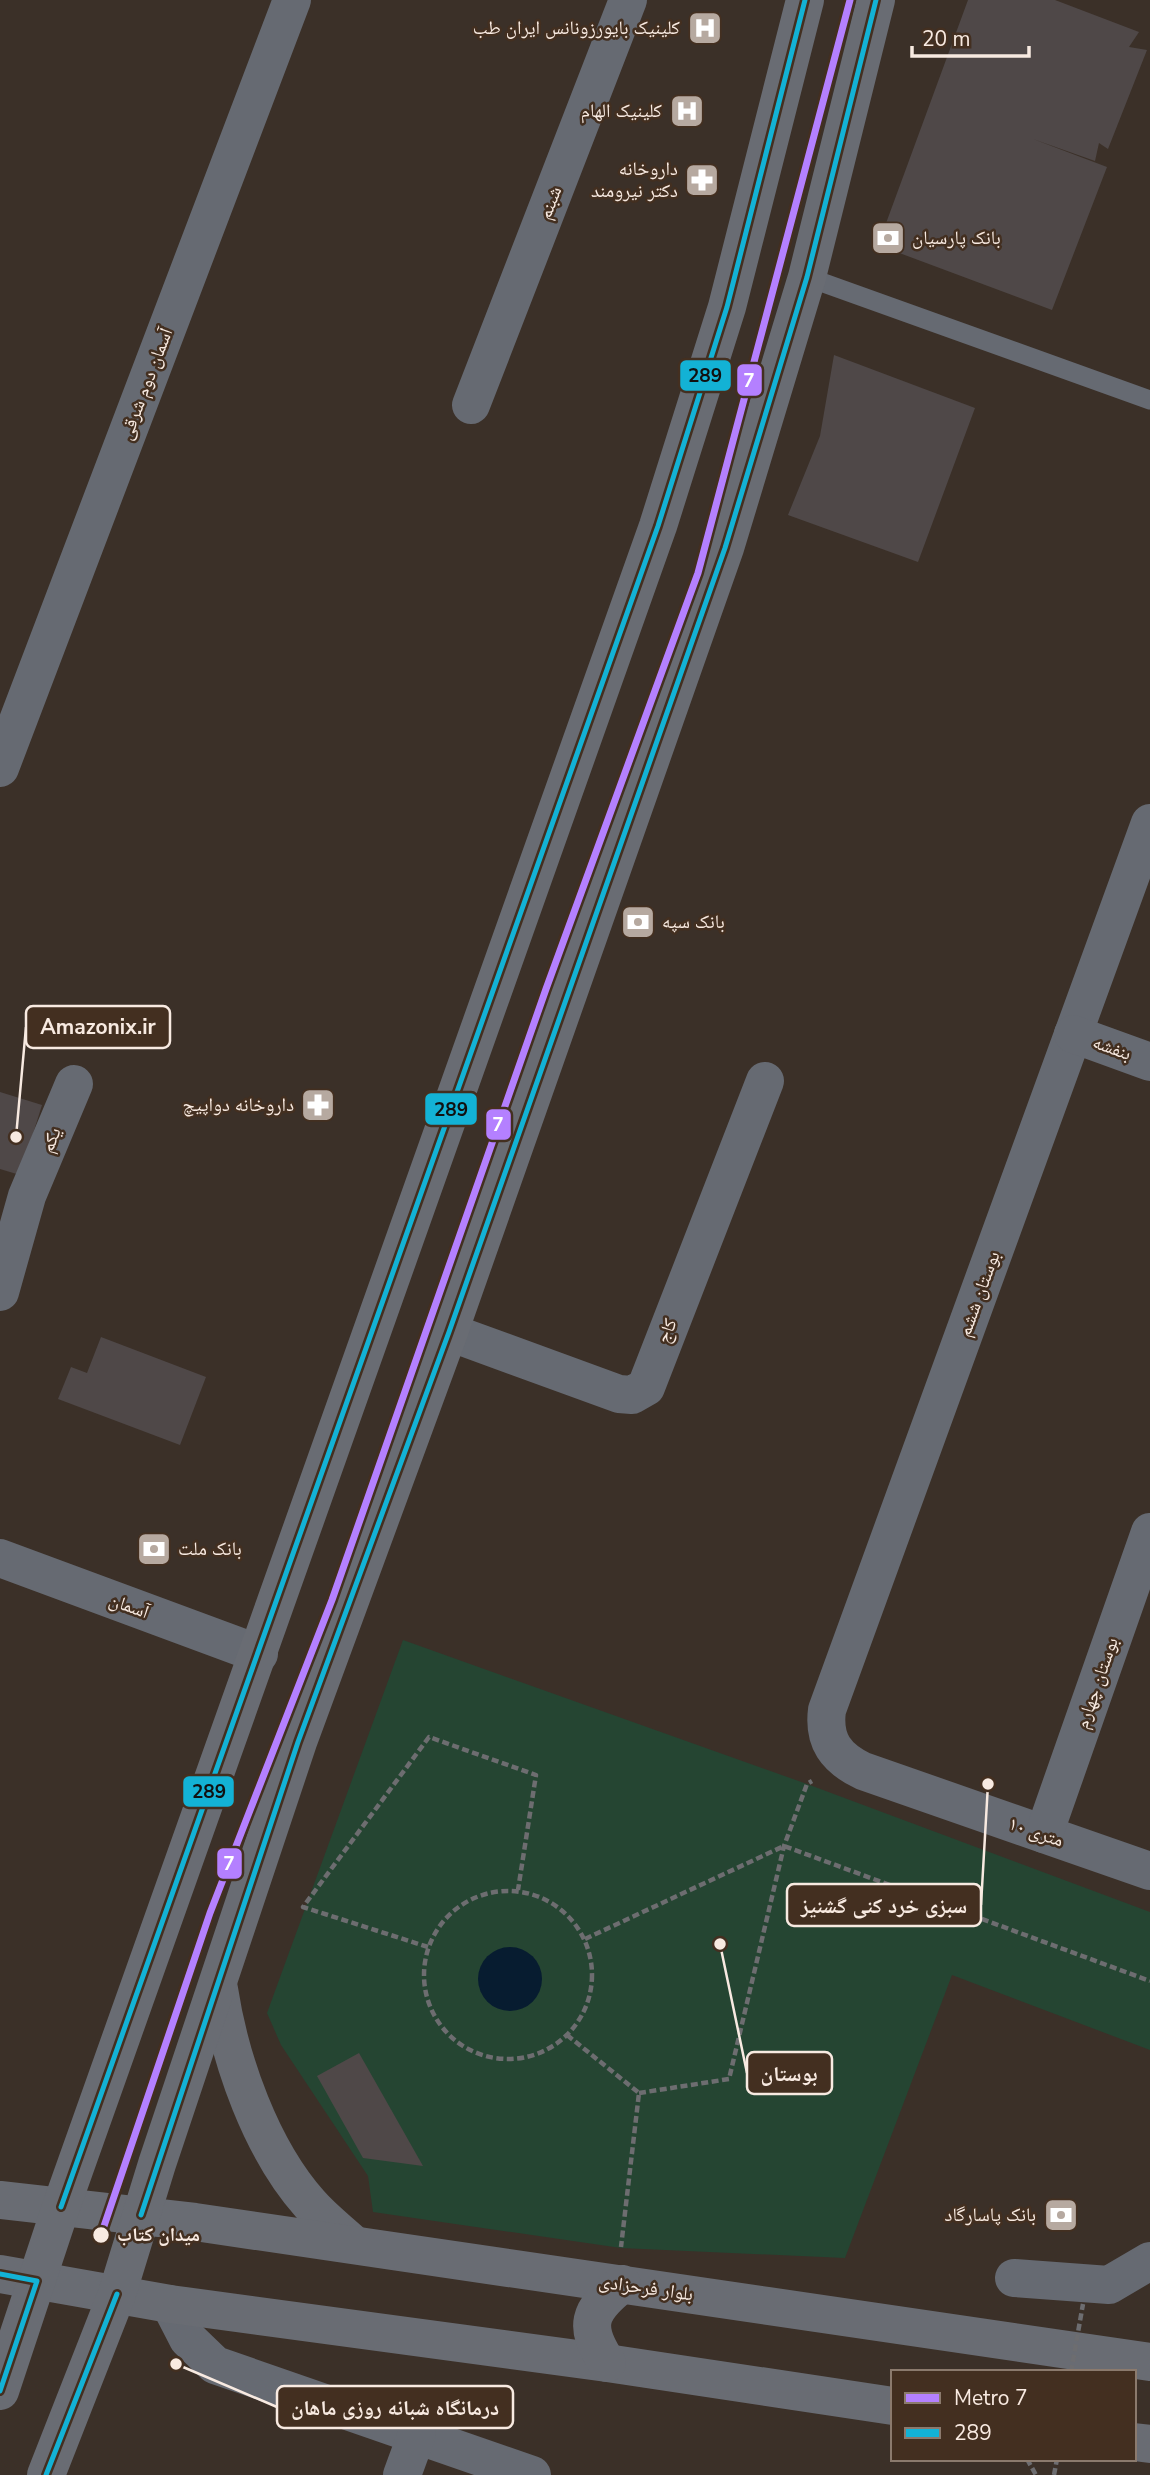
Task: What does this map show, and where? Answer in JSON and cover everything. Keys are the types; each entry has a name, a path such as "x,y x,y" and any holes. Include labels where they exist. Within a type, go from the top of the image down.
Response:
{"main road":[{"path":"0,2391 18,2277 61,2207 658,526 727,307 805,0"},
{"path":"46,2475 117,2294 298,1742 449,1332 725,548 807,277 876,0"},
{"path":"218,1984 230,2050 267,2137 292,2182 311,2206 353,2244"},
{"path":"0,2200 61,2207"},
{"name":"بلوار فرحزادی","path":"61,2207 141,2215 353,2244 622,2266 1150,2362"},
{"path":"607,2363 593,2342 591,2322 622,2266"},
{"path":"18,2277 170,2304 607,2363 891,2406"}],"street":[{"name":"آسمان دوم شرقی","path":"0,768 10,709 292,0"},
{"name":"شبنم","path":"471,405 628,0"},
{"name":"بوستان ششم","path":"845,1762 826,1734 827,1710 1150,823"},
{"name":"بنفشه","path":"1073,1034 1150,1062"},
{"name":"کاج","path":"449,1332 619,1394 632,1395 646,1387 765,1080"},
{"name":"یکم","path":"0,1292 14,1191 74,1084"},
{"name":"بوستان چهارم","path":"1044,1834 1150,1532"},
{"name":"آسمان","path":"0,1558 259,1654"},
{"name":"۱۰ متری","path":"845,1762 863,1771 1150,1871"},
{"path":"1014,2278 1109,2285 1150,2261"},
{"path":"170,2304 188,2339 215,2365 532,2475"},
{"path":"402,2475 417,2434"}],"lane":[{"path":"807,277 1150,400"}],"path":[{"path":"428,1947 303,1907 429,1737 536,1776 518,1890"},
{"path":"567,2035 639,2093 729,2079 784,1846 807,1784 845,1762"},
{"path":"584,1939 784,1846 1150,1981"},
{"path":"518,1890 546,1899 569,1916 584,1939 592,1964 591,1990 582,2014 567,2035 544,2051 517,2059 488,2058 463,2046 442,2028 427,2003 423,1975 428,1947 441,1922 463,1902 490,1892 518,1890"},
{"path":"622,2266 639,2093"},
{"path":"1071,2370 1083,2304"}],"green space":[{"path":"403,1640 807,1784 1150,1912 1150,2050 952,1975 845,2258 621,2248 373,2212 368,2176 281,2045 267,2013"}],"water":[{"path":"510,1947 533,1956 542,1979 533,2002 510,2011 487,2002 478,1979 487,1956"}],"building":[{"path":"968,0 1055,0 1139,32 1129,47 1147,50 1108,149 1099,143 1095,161 1033,139 1107,167 1052,310 878,245"},
{"path":"834,355 975,408 918,562 788,515 820,436"},
{"path":"0,1092 42,1105 20,1175 0,1169"},
{"path":"101,1337 206,1377 180,1445 58,1399 71,1367 87,1373"},
{"path":"359,2053 423,2166 363,2158 317,2076"}],"metro line":[{"name":"7","path":"101,2235 210,1913 332,1600 546,989 698,573 850,0"}],"transit line":[{"name":"289","path":"61,2207 658,526 727,307 805,0"},
{"name":"289","path":"141,2215 298,1742 449,1332 725,548 807,277 876,0"},
{"name":"289","path":"0,2274 37,2281 0,2391"},
{"name":"289","path":"46,2475 117,2294"}],"place":[{"name":"کلینیک بایورزونانس ایران طب","path":"705,28"},
{"name":"کلینیک الهام","path":"687,111"},
{"name":"داروخانه دکتر نیرومند","path":"702,180"},
{"name":"بانک پارسیان","path":"888,238"},
{"name":"بانک سپه","path":"638,922"},
{"name":"داروخانه دواپیچ","path":"318,1105"},
{"name":"Amazonix.ir","path":"16,1137"},
{"name":"بانک ملت","path":"154,1549"},
{"name":"سبزی خرد کنی گشنیز","path":"988,1784"},
{"name":"بوستان","path":"720,1944"},
{"name":"بانک پاسارگاد","path":"1061,2215"},
{"name":"میدان کتاب","path":"101,2235"},
{"name":"درمانگاه شبانه روزی ماهان","path":"176,2364"}]}
